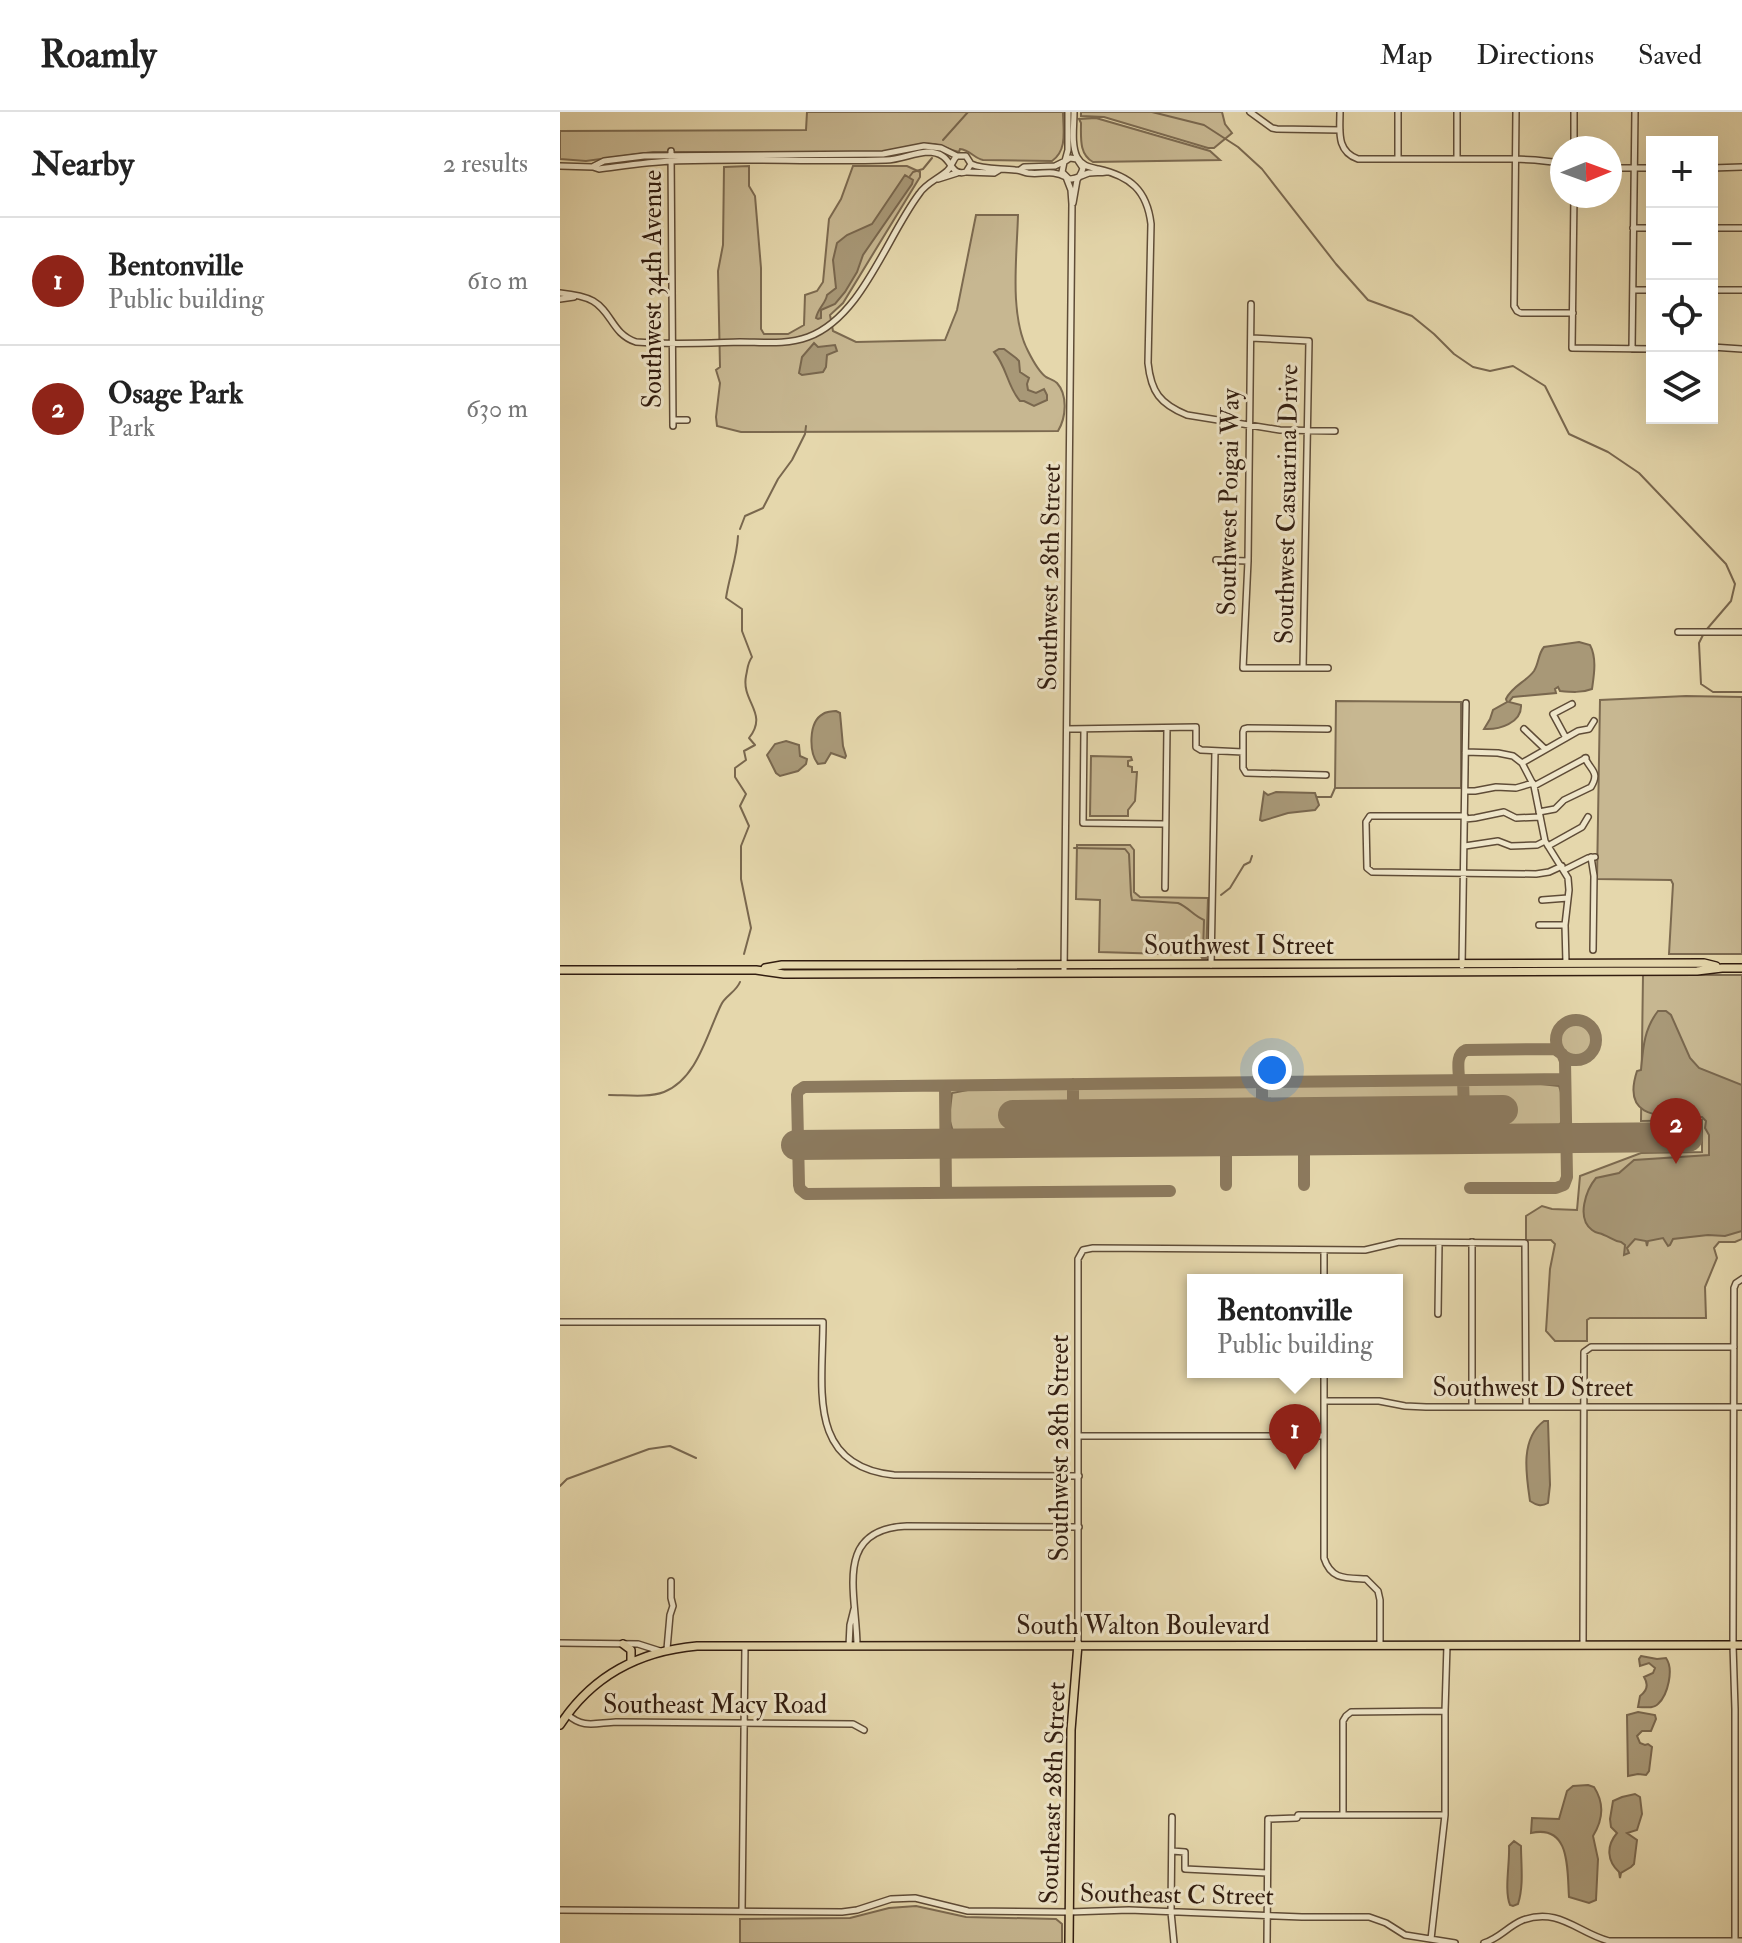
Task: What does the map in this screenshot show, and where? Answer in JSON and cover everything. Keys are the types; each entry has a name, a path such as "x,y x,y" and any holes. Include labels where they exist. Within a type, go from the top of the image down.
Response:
{"main road":[{"name":"Southwest I Street","path":"1064,969 1462,969 1704,963 1722,968 1742,968"},
{"name":"Southwest I Street","path":"560,970 756,970 784,974 1211,965 1462,969"},
{"path":"623,1644 631,1650 631,1661"},
{"name":"Southeast 28th Street","path":"1069,1943 1071,1730 1078,1644"},
{"name":"South Walton Boulevard","path":"560,1725 563,1712 595,1684 631,1661 664,1650 697,1646 1742,1645"}],"street":[{"path":"1066,177 1061,168 1068,150 1068,112"},
{"path":"1074,112 1074,149 1083,171 1079,177"},
{"path":"1250,112 1272,128 1340,130"},
{"path":"1340,112 1342,147 1358,159 1515,159 1550,162"},
{"path":"1398,112 1398,158"},
{"path":"1457,112 1457,159"},
{"path":"1516,112 1514,306 1521,313 1573,313"},
{"path":"1574,112 1574,136"},
{"path":"1632,349 1635,112"},
{"path":"560,166 599,169 671,156 883,154 924,146 966,156 971,164 978,167 999,170"},
{"path":"671,156 890,160 927,152 945,157 957,173"},
{"name":"Southwest 34th Avenue","path":"671,156 673,423 687,420"},
{"path":"560,296 593,301 621,335 632,342 795,341 809,337 842,315 854,301 916,197 950,169 957,156"},
{"path":"1020,170 1024,167 1055,166 1074,158 1084,165 1119,174 1133,182 1141,193 1149,209 1151,224 1148,363 1154,390 1162,401 1173,410 1187,415 1250,426 1335,431"},
{"path":"966,172 971,164"},
{"path":"1718,168 1742,167"},
{"path":"1622,168 1646,168"},
{"path":"933,180 957,173 994,173 999,170 1055,172 1072,179 1106,171"},
{"name":"Southwest 28th Street","path":"1064,969 1072,204 1066,177"},
{"name":"Southwest 28th Street","path":"1072,204 1079,177"},
{"path":"1574,208 1572,348 1646,349"},
{"path":"1633,228 1646,228"},
{"path":"1718,228 1742,228"},
{"path":"1633,290 1646,290"},
{"path":"1718,290 1742,290"},
{"name":"Southwest Poigai Way","path":"1251,304 1248,561 1243,668 1303,668"},
{"name":"Southwest Casuarina Drive","path":"1251,338 1309,341 1303,668"},
{"path":"1718,349 1742,349"},
{"path":"1216,560 1248,561"},
{"path":"1678,632 1742,632"},
{"path":"1303,668 1328,668"},
{"path":"1462,969 1466,703"},
{"path":"1566,738 1553,714 1572,704"},
{"path":"1522,763 1583,729 1589,729 1594,721"},
{"path":"1067,729 1196,727 1196,747 1201,750 1243,752"},
{"path":"1165,888 1167,728"},
{"path":"1326,775 1249,774 1243,768 1243,732 1248,728 1328,729"},
{"path":"1084,729 1083,823 1165,824"},
{"path":"1524,729 1545,749"},
{"path":"1211,965 1215,751"},
{"path":"1465,752 1513,756 1522,763 1533,784 1546,844 1568,878 1566,968"},
{"path":"1465,791 1533,784 1587,758 1595,773 1591,787 1564,800 1555,809 1540,814 1516,818 1502,812 1475,818 1370,816 1366,822 1366,864 1372,872 1544,873 1593,857 1593,950"},
{"path":"1465,846 1498,841 1509,846 1546,844 1582,827 1588,817"},
{"path":"1542,900 1568,898"},
{"path":"1539,925 1565,925"},
{"path":"1324,1274 1324,1250 1365,1250 1399,1242 1525,1243 1526,1406"},
{"path":"1472,1242 1472,1406"},
{"path":"1438,1314 1439,1243"},
{"name":"Southwest 28th Street","path":"1078,1644 1080,1252 1093,1248 1324,1250"},
{"path":"1484,1943 1495,1940 1516,1923 1543,1916 1571,1923 1596,1938 1609,1941 1738,1941 1734,1804 1733,1407 1734,1288 1739,1281"},
{"path":"560,1322 823,1322 823,1406 826,1424 840,1451 858,1466 894,1475 1079,1476"},
{"path":"1583,1645 1584,1352 1591,1347 1734,1347"},
{"path":"1324,1378 1324,1558 1333,1574 1343,1578 1366,1579 1378,1591 1380,1645"},
{"name":"Southwest D Street","path":"1325,1401 1379,1401 1405,1406 1742,1407"},
{"path":"1079,1436 1324,1436"},
{"path":"853,1646 857,1554 865,1540 882,1529 907,1526 1079,1527"},
{"path":"560,1643 638,1644 664,1650 670,1615 671,1581"},
{"path":"1733,1601 1742,1601"},
{"path":"1431,1941 1445,1815 1447,1645"},
{"path":"742,1911 745,1646"},
{"path":"1343,1815 1343,1721 1346,1716 1351,1712 1445,1711"},
{"name":"Southeast Macy Road","path":"563,1712 583,1725 616,1722 853,1724 864,1730"},
{"path":"1734,1804 1742,1804"},
{"path":"1267,1943 1268,1819 1297,1818 1298,1815 1445,1815"},
{"path":"1172,1817 1171,1912 1174,1943"},
{"path":"1172,1851 1185,1852 1185,1869 1267,1873"},
{"name":"Southeast C Street","path":"560,1910 842,1912 891,1899 915,1898 968,1911 1129,1910 1369,1917 1405,1935 1455,1943"}],"shaded area":[{"path":"807,112 1063,112 1064,139 1052,161 983,160 960,149 959,152 928,144 889,152 653,152 586,161 560,159 560,131 806,130"},
{"path":"1081,112 1222,112 1225,124 1232,133 1214,148 1208,148 1104,117 1081,116"},
{"path":"1096,118 1210,151 1220,160 1093,162 1083,150 1079,119"},
{"path":"749,166 749,186 755,196 761,268 761,329 764,334 788,334 804,325 805,295 817,291 823,282 829,219 841,199 853,166 907,166 920,172 920,177 843,303 830,315 833,331 856,342 945,340 957,310 976,215 1018,215 1018,320 1034,361 1043,375 1061,388 1064,413 1058,431 741,432 717,426 720,383 716,370 720,367 718,271 723,245 724,167"},
{"path":"905,175 913,180 912,184 863,255 845,292 835,304 821,310 821,318 816,318 827,295 836,288 833,260 837,243 872,224"},
{"path":"814,343 818,347 835,345 837,351 827,355 823,372 802,375 799,373 802,357"},
{"path":"1004,349 1019,361 1020,372 1029,378 1028,390 1036,393 1044,389 1047,400 1034,406 1020,401 994,352"},
{"path":"1579,642 1590,645 1594,655 1592,689 1568,692 1560,691 1558,687 1556,693 1513,697 1509,702 1521,705 1514,721 1503,727 1484,729 1493,710 1507,702 1512,691 1534,671 1544,647"},
{"path":"1742,697 1742,954 1669,954 1671,880 1597,879 1600,700"},
{"path":"1336,701 1461,702 1461,788 1335,788"},
{"path":"824,713 840,713 846,756 831,753 825,763 818,764 812,745 812,730"},
{"path":"786,741 799,745 800,756 807,759 798,771 780,776 767,755 775,744"},
{"path":"1091,756 1131,757 1128,766 1132,767 1132,772 1137,772 1135,801 1128,810 1128,816 1090,816"},
{"path":"1264,792 1268,795 1276,792 1315,793 1319,805 1315,810 1288,813 1262,821"},
{"path":"1077,845 1130,845 1134,850 1134,892 1140,897 1208,898 1206,958 1200,955 1099,952 1100,900 1076,899"},
{"path":"1643,975 1742,975 1742,1239 1719,1242 1714,1248 1717,1258 1705,1287 1706,1318 1590,1318 1587,1320 1587,1341 1555,1341 1546,1331 1550,1269 1555,1244 1551,1240 1526,1240 1526,1216 1542,1206 1577,1210 1580,1176 1641,1153 1702,1152 1702,1120 1641,1121"},
{"path":"1658,1011 1671,1015 1690,1058 1699,1068 1742,1085 1742,1231 1725,1236 1673,1239 1668,1246 1663,1238 1648,1241 1647,1246 1646,1241 1635,1239 1627,1248 1629,1253 1624,1255 1625,1245 1594,1231 1584,1218 1586,1197 1596,1178 1619,1173 1634,1160 1709,1155 1709,1135 1702,1117 1650,1113 1635,1100 1633,1088 1637,1071 1641,1070 1645,1039"},
{"path":"1576,1024 1588,1028 1592,1040 1588,1052 1576,1056 1564,1052 1560,1040 1564,1028"},
{"path":"1532,1083 1559,1086 1563,1112 1557,1126 1540,1131 961,1137 954,1135 949,1118 952,1093 973,1089"},
{"path":"1544,1421 1548,1421 1550,1485 1548,1503 1541,1505 1530,1501 1526,1458 1531,1437"},
{"path":"1641,1656 1666,1658 1668,1663 1670,1675 1667,1688 1662,1700 1654,1707 1638,1707 1640,1696 1646,1688 1644,1677 1653,1673 1655,1668 1649,1663 1640,1666"},
{"path":"1638,1712 1655,1715 1656,1719 1651,1731 1642,1731 1637,1736 1640,1743 1652,1747 1649,1771 1646,1775 1628,1776 1627,1715"},
{"path":"1588,1785 1598,1793 1601,1812 1593,1836 1598,1859 1596,1900 1589,1903 1569,1897 1567,1863 1560,1842 1554,1835 1531,1833 1532,1818 1559,1819 1567,1791 1573,1786"},
{"path":"1635,1794 1640,1797 1642,1814 1637,1830 1627,1833 1637,1840 1634,1864 1621,1873 1620,1878 1609,1853 1617,1833 1611,1827 1610,1819 1613,1801"},
{"path":"1514,1841 1521,1846 1522,1875 1518,1904 1513,1906 1508,1899 1507,1884 1509,1846"},
{"path":"916,1906 966,1917 1056,1919 1062,1924 1062,1943 740,1943 740,1919 850,1918 889,1908"}],"waterway":[{"path":"943,140 968,112"},
{"path":"1152,112 1204,125 1238,147 1262,169 1368,300 1412,316 1473,367 1490,371 1513,366 1545,386 1569,434 1608,452 1639,473 1726,564 1735,584 1731,601 1707,629"},
{"path":"910,176 923,169 932,158"},
{"path":"740,529 745,516 763,508 792,460 806,426"},
{"path":"738,536 726,598 742,609 742,631 752,657 746,676 747,693 756,714 749,738 755,745 744,751 746,760 735,768 735,777 746,794 740,806 749,826 741,846 741,879 751,928 744,954"},
{"path":"1703,635 1699,643 1701,684 1713,692 1742,692"},
{"path":"1317,797 1331,797 1335,788"},
{"path":"1074,848 1125,849 1129,854 1132,900 1178,903 1204,920 1203,952"},
{"path":"1221,895 1230,888 1252,856"},
{"path":"609,1095 651,1095 675,1086 693,1066 721,1005 740,982"},
{"path":"560,1486 567,1479 649,1449 670,1446 696,1458"}],"taxiway":[{"path":"1576,1020 1590,1026 1596,1040 1590,1054 1576,1060 1562,1054 1556,1040 1562,1026 1576,1020"},
{"path":"1459,1080 1459,1059 1466,1050 1555,1049 1565,1061 1567,1177 1564,1185 1556,1188 1470,1188"},
{"path":"1170,1191 806,1194 799,1185 798,1091 804,1087 1565,1079"},
{"path":"1463,1080 1464,1110"},
{"path":"1262,1082 1262,1113"},
{"path":"1073,1084 1073,1115"},
{"path":"945,1086 946,1193"},
{"path":"1226,1113 1226,1185"},
{"path":"1304,1140 1304,1185"}],"runway":[{"path":"1013,1115 1503,1110"},
{"path":"796,1145 1688,1137"}],"place":[{"name":"Osage Park","path":"1676,1164"},
{"name":"Bentonville","path":"1295,1470"}]}
